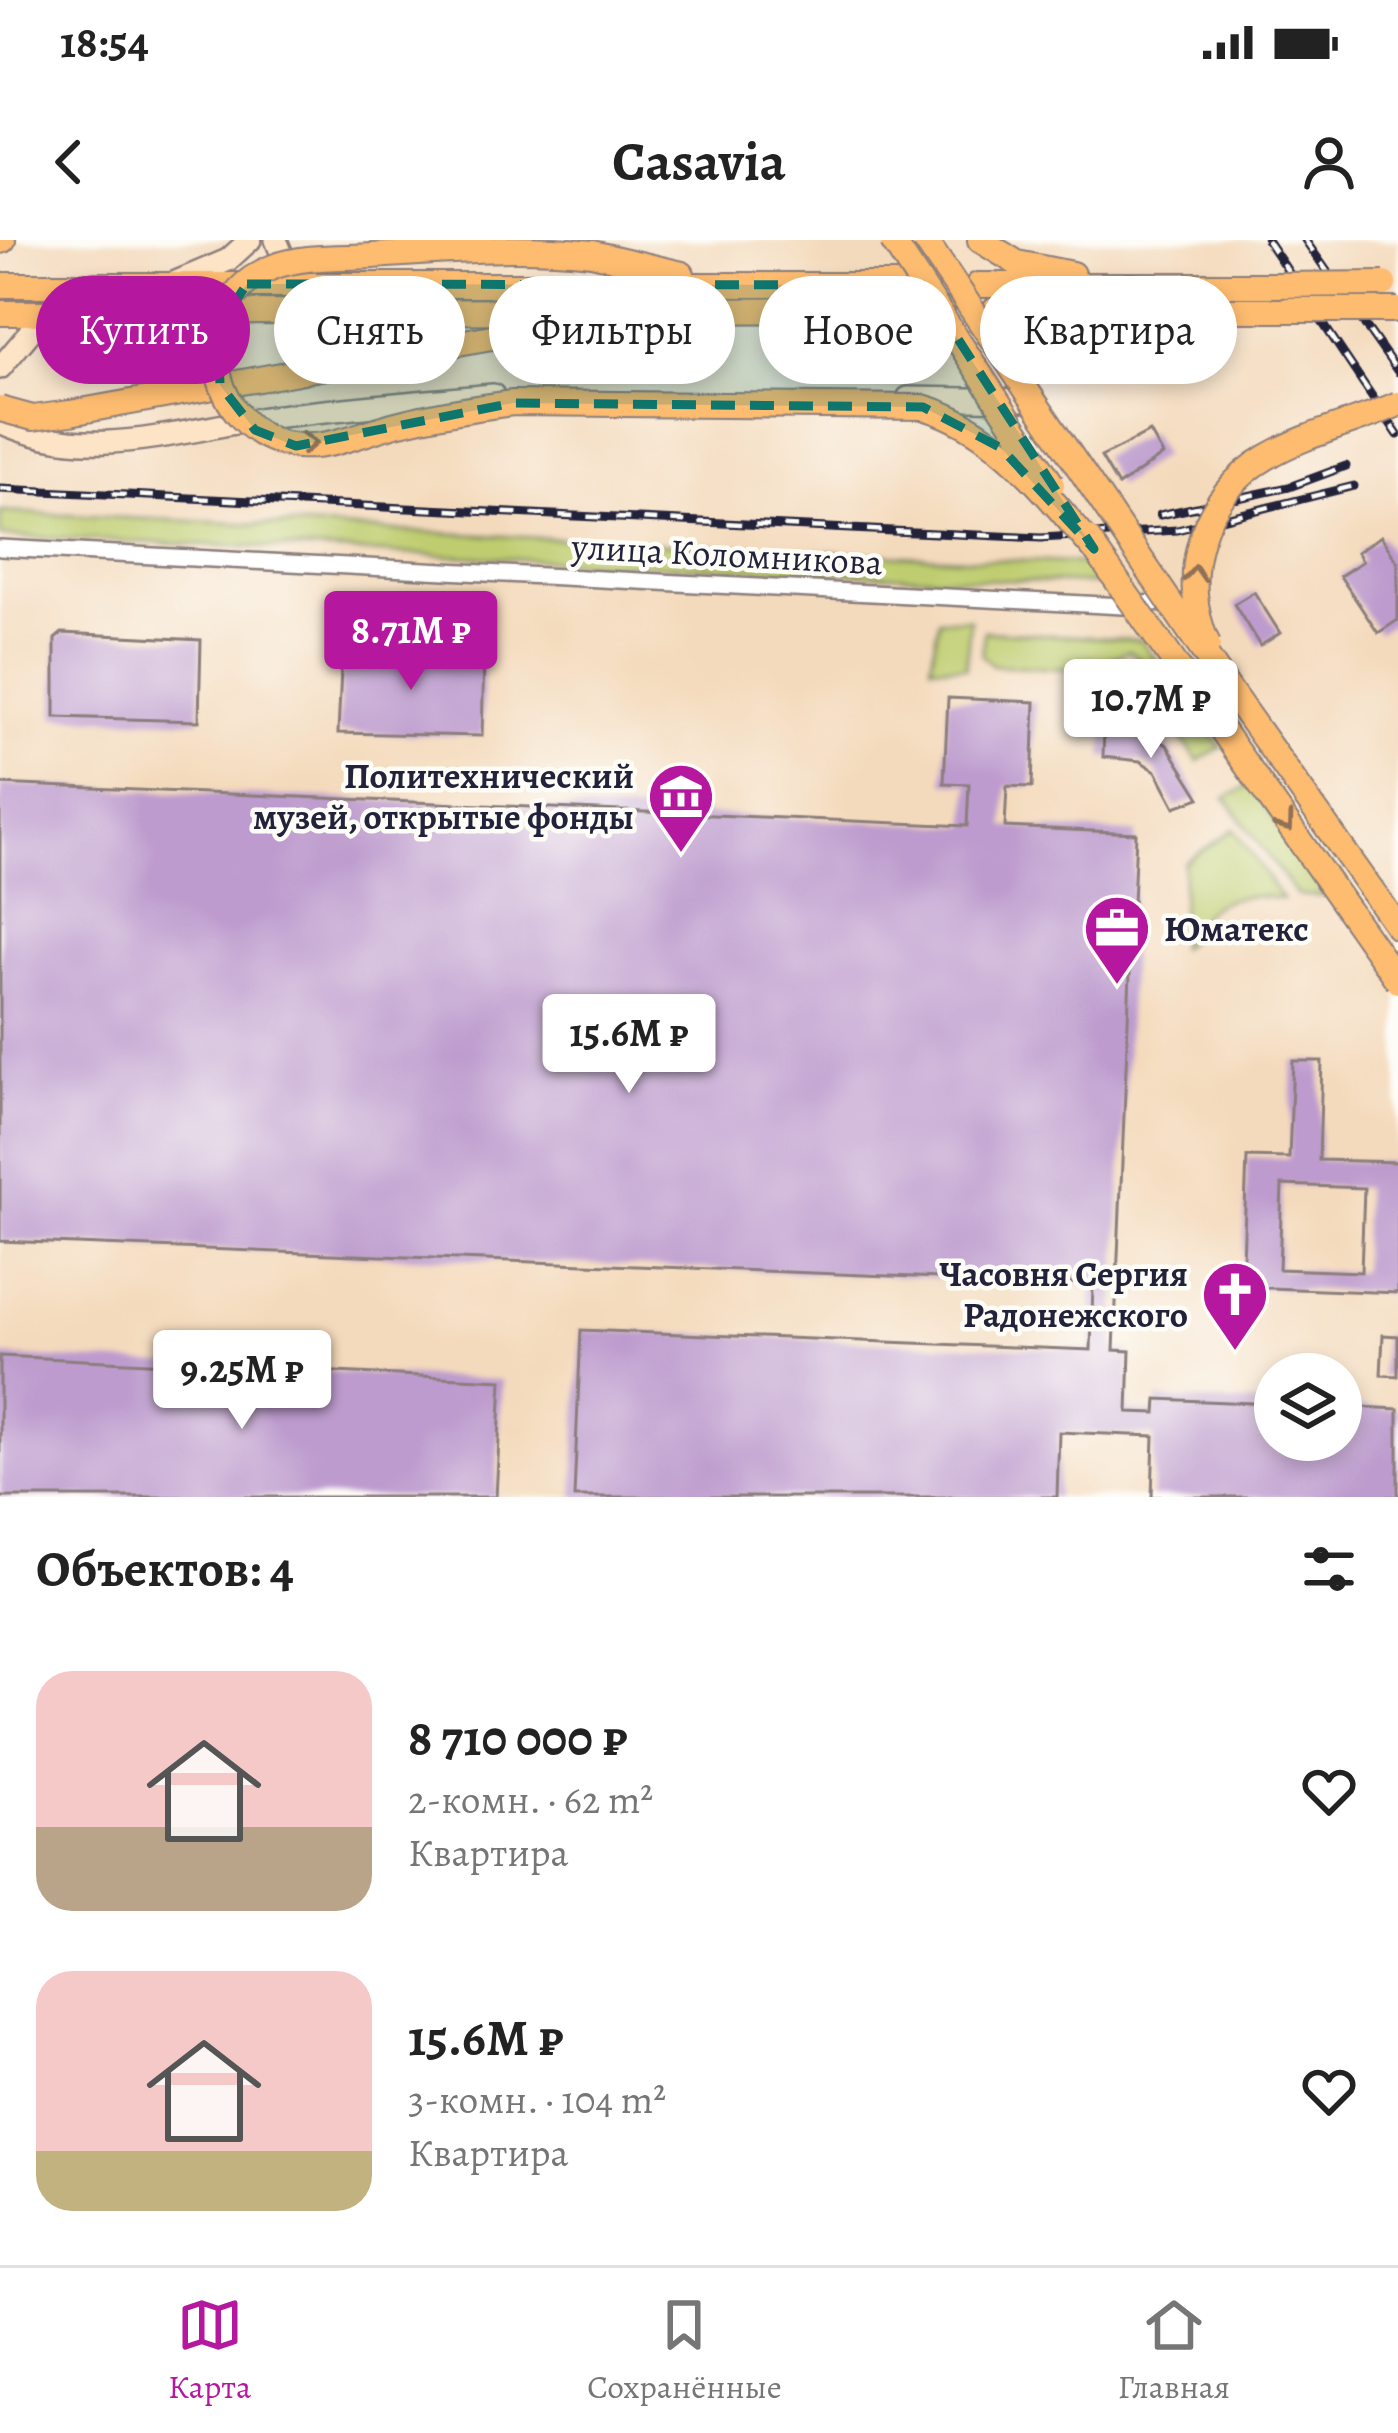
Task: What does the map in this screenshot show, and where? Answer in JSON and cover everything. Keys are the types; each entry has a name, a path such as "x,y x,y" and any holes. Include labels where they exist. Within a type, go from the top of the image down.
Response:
{"main road":[{"path":"191,276 228,260 250,240"},
{"path":"276,240 284,259 308,276"},
{"path":"892,240 1094,549 1398,981"},
{"path":"925,240 1104,513"},
{"path":"925,240 1226,685 1398,927"},
{"path":"980,240 1017,263 1093,276"},
{"path":"759,285 666,272 592,253 493,249 277,266 251,280 224,314 215,341 220,385 234,410 255,430 281,443 310,446 453,411 513,403 923,407 954,416 1001,448 1094,549"},
{"path":"1237,285 1393,281"},
{"path":"465,284 759,285"},
{"path":"0,285 36,285"},
{"path":"735,311 1398,310"},
{"path":"250,312 489,312"},
{"path":"0,313 36,313"},
{"path":"0,368 36,328"},
{"path":"0,405 33,418 70,413 489,335"},
{"path":"0,422 29,436 115,445 273,417 525,392 1028,400"},
{"path":"1226,685 1201,628 1192,581 1214,509 1247,470 1268,456 1398,404"},
{"path":"0,405 29,436"},
{"path":"1131,553 1398,940"}],"street":[{"name":"улица Коломникова","path":"0,548 1123,606 1164,602"}],"highlighted area":[{"path":"247,284 923,285 1094,549 1001,448 923,407 513,403 296,446 255,430 220,385 218,327"}],"green space":[{"path":"0,512 1086,564 1100,560 1112,585 0,536"},
{"path":"939,619 970,619 966,667 931,665"},
{"path":"984,631 1141,640 1221,747 1198,761 1137,676 1139,658 1128,651 1085,670 993,665 982,655"},
{"path":"1251,785 1326,896 1297,896 1226,798"},
{"path":"1234,829 1282,899 1258,896 1222,901 1203,914 1179,948 1184,863"}],"building":[{"path":"1150,432 1163,455 1118,486 1101,457"},
{"path":"1381,536 1398,563 1398,620 1378,633 1340,576 1363,561 1357,552"},
{"path":"1254,592 1280,633 1260,646 1234,604"},
{"path":"62,633 201,640 199,721 55,717 55,639"},
{"path":"342,649 484,655 482,736 338,733"},
{"path":"948,698 1035,702 1032,787 1007,786 1005,827 1136,833 1114,1350 1130,1351 1128,1412 1156,1413 1157,1399 1254,1403 1254,1461 1362,1461 1362,1407 1398,1409 1398,1497 1152,1497 1154,1436 1059,1432 1057,1497 574,1497 581,1330 1091,1350 1093,1284 0,1241 0,784 967,826 969,784 944,783"},
{"path":"1104,728 1143,733 1167,745 1200,798 1175,807 1156,771 1140,761 1103,757"},
{"path":"1293,1061 1322,1061 1319,1160 1398,1162 1398,1293 1242,1287 1247,1157 1289,1158","holes":["1282,1185 1364,1188 1361,1272 1279,1269"]},
{"path":"1383,1335 1398,1336 1398,1376 1381,1375"},
{"path":"0,1356 502,1380 496,1497 0,1497"}],"railway":[{"path":"1267,240 1398,435"},
{"path":"1305,240 1398,372"},
{"path":"1160,515 1289,487 1346,466"},
{"path":"0,489 1041,538 1177,530 1354,486"}],"place":[{"name":"Политехнический музей, открытые фонды","path":"681,855"},
{"name":"Юматекс","path":"1117,987"},
{"name":"Часовня Сергия Радонежского","path":"1235,1353"}]}
